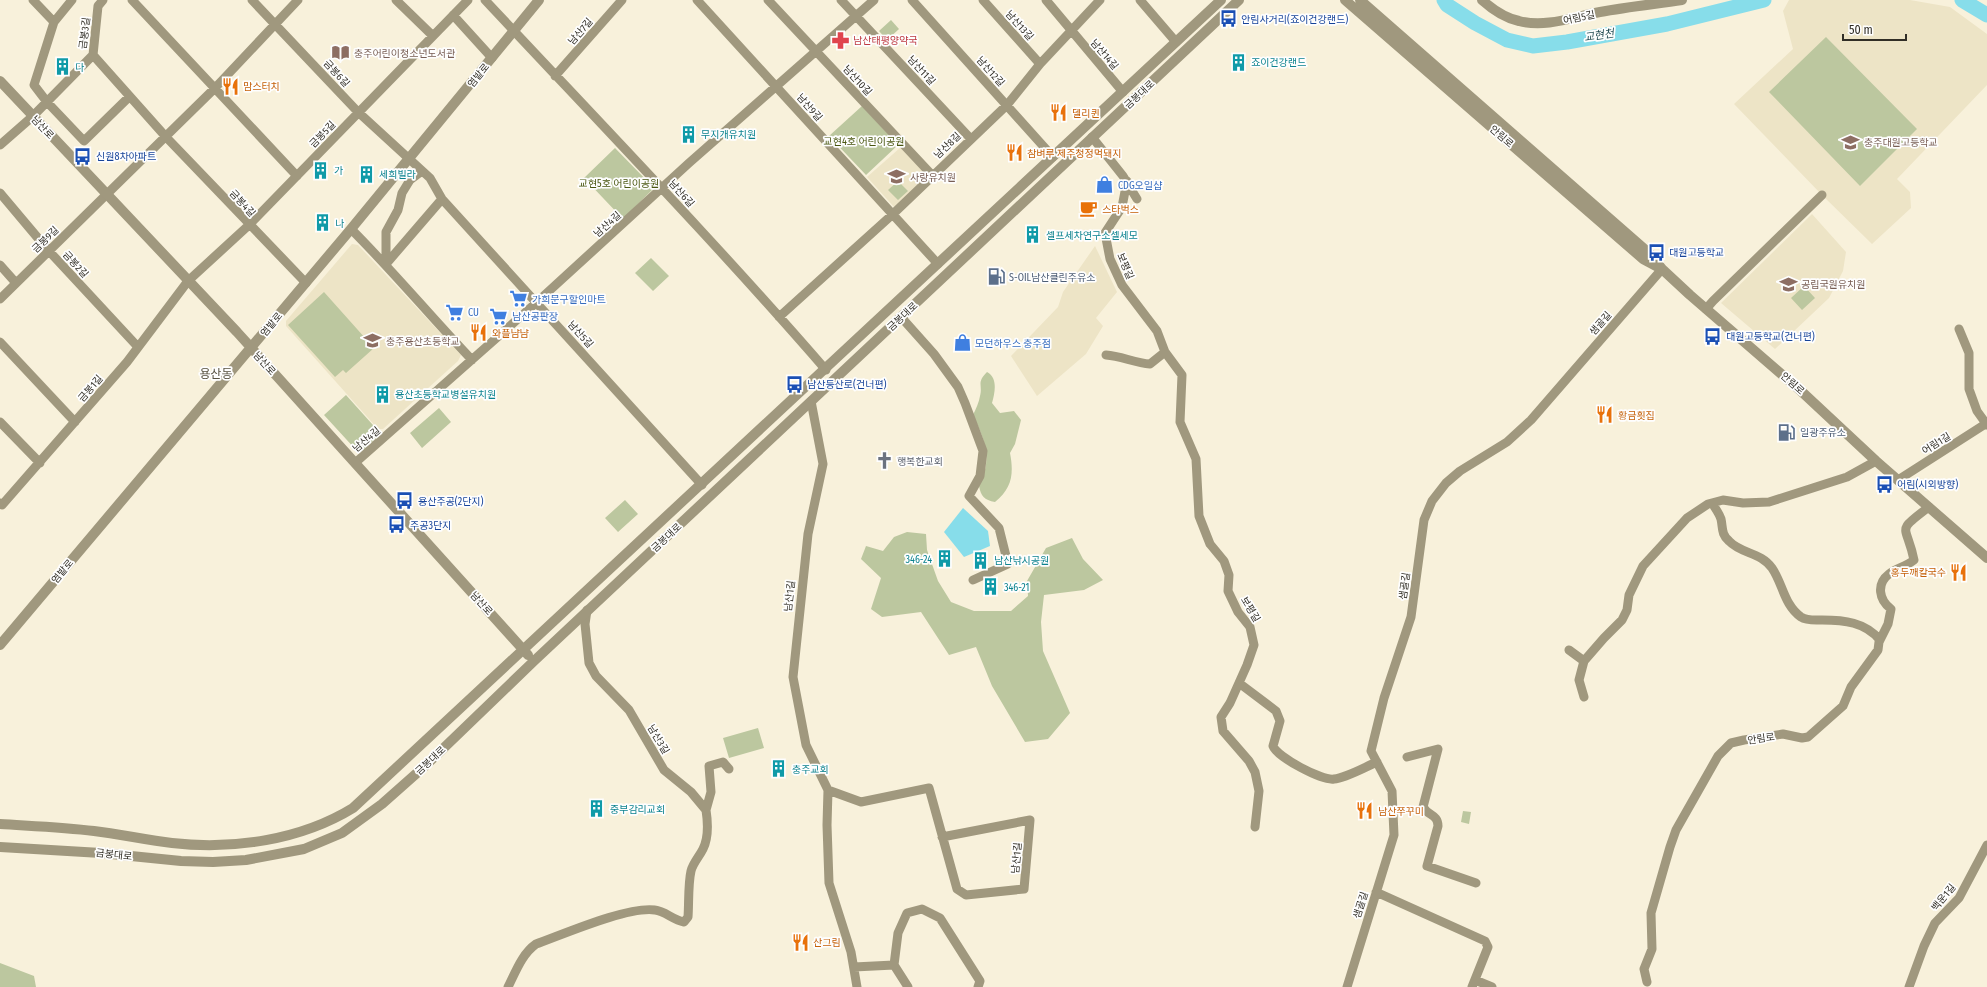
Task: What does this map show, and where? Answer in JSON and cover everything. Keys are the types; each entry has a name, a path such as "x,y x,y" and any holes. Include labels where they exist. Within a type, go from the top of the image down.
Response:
{"street":[{"path":"33,0 54,22"},
{"name":"남산로","path":"72,0 54,22 34,85 47,102 84,141 130,97"},
{"path":"91,0 101,3"},
{"path":"132,0 297,176"},
{"name":"금봉6길","path":"252,0 358,112 409,158"},
{"path":"107,195 215,88 298,0"},
{"path":"396,0 433,36"},
{"name":"금봉5길","path":"188,280 249,225 468,0"},
{"name":"남산6길","path":"485,0 662,188 826,370"},
{"name":"염밭로","path":"0,645 252,348 540,0"},
{"name":"남산7길","path":"555,76 622,0"},
{"name":"남산9길","path":"696,0 938,264"},
{"name":"남산10길","path":"768,0 932,175"},
{"name":"남산11길","path":"841,0 970,138"},
{"name":"남산4길","path":"355,463 874,0"},
{"name":"남산12길","path":"912,0 1053,157"},
{"name":"남산13길","path":"983,0 1040,64"},
{"name":"남산14길","path":"1046,0 1123,92"},
{"path":"1070,30 1100,0"},
{"path":"1140,0 1176,42"},
{"name":"금봉대로","path":"0,824 93,830 171,843 204,845 237,844 295,834 335,819 353,808 826,370 1221,0"},
{"name":"금봉대로","path":"0,846 101,853 181,861 213,862 253,859 310,847 342,833 382,804 426,765 587,610 1239,0"},
{"name":"안림로","path":"1344,0 1643,259 1662,269"},
{"name":"안림로","path":"1360,0 1638,243 1662,269 1706,309 1796,386 1876,461 1987,558"},
{"name":"어림5길","path":"1482,0 1494,10 1518,21 1538,24 1600,12 1682,0"},
{"name":"금봉3길","path":"32,117 93,55 101,3"},
{"path":"453,15 492,58"},
{"name":"남산8길","path":"779,317 893,214 970,138 1007,105 1070,30"},
{"name":"금봉4길","path":"93,55 166,137 306,283"},
{"name":"남산로","path":"0,82 252,348 534,661"},
{"path":"0,145 32,117"},
{"path":"1092,137 1126,181 1137,199"},
{"name":"남산5길","path":"409,158 430,178 442,199 702,484"},
{"path":"386,264 386,232 398,210 402,193 410,180 422,171"},
{"name":"보평길","path":"1126,181 1122,207 1105,233 1110,259 1122,285 1157,331 1165,352 1182,375 1180,422 1196,459 1199,516 1210,544 1224,562 1229,575 1228,591 1238,612 1250,628 1254,645 1239,683 1221,717 1223,731 1249,761 1255,772 1259,791 1255,827"},
{"name":"금봉2길","path":"0,193 48,250 138,347"},
{"name":"금봉9길","path":"0,299 48,250 107,195"},
{"path":"1706,309 1712,301 1822,195"},
{"path":"386,264 442,199"},
{"path":"351,229 386,264 422,307 472,360"},
{"path":"0,265 16,283"},
{"name":"샘골길","path":"1347,987 1394,835 1392,791 1371,751 1384,698 1411,617 1424,520 1432,501 1446,483 1460,471 1507,442 1531,420 1662,269"},
{"name":"금봉1길","path":"1,505 76,422 138,347 188,280"},
{"path":"900,317 934,354 958,387 983,451 980,476 969,496 998,528 1008,564 973,580"},
{"name":"어림1길","path":"1898,480 1987,424 1977,411 1969,389 1969,353 1959,329"},
{"path":"0,342 76,422"},
{"path":"1106,355 1115,355 1138,363 1150,364 1165,352"},
{"name":"남산1길","path":"811,401 823,464 808,534 793,677 806,745 828,790 826,825 829,883 851,952 858,987"},
{"path":"0,422 40,463"},
{"path":"1584,697 1579,680 1584,661 1622,620 1627,610 1629,595 1642,566 1687,518 1698,509 1723,500 1743,503 1770,502 1846,477 1876,461"},
{"path":"1712,503 1721,520 1724,536 1736,548 1765,559 1776,575 1784,596 1802,618 1810,620 1841,620 1850,622 1869,629 1880,640"},
{"name":"안림로","path":"1647,982 1644,969 1652,949 1651,913 1670,847 1678,826 1718,756 1731,743 1744,740 1783,734 1802,738 1808,737 1843,706 1851,687 1878,650 1880,640 1891,614 1891,609 1884,604 1881,597 1880,588 1883,581 1888,574 1906,567 1914,560 1911,547 1905,536 1905,528 1908,522 1929,507"},
{"name":"남산3길","path":"587,610 585,624 589,663 596,676 629,710 664,770 691,792 706,810"},
{"path":"1569,650 1584,661"},
{"path":"1239,683 1276,711 1280,721 1273,746 1277,753 1292,762 1313,773 1334,779 1377,762"},
{"path":"1407,757 1438,749 1423,807 1427,812 1436,816 1438,821 1427,866 1476,883"},
{"path":"508,987 528,950 536,944 613,916 633,912 656,910 675,920 684,922 688,917 691,872 695,860 703,849 706,837 708,823 706,810 711,792 709,766 723,762 729,769"},
{"name":"남산1길","path":"828,790 861,802 929,788 942,837 957,889 966,895 1024,889 1030,820 942,837"},
{"name":"백운1길","path":"1910,987 1924,946 1935,923 1959,898 1987,845"},
{"path":"1376,892 1485,941 1488,946 1473,983 1492,987"},
{"path":"908,987 894,965 898,933 907,913 922,909 940,918 980,981 978,987"},
{"path":"854,967 894,965"}],"shaded area":[{"name":"충주대원고등학교","path":"1789,0 1910,0 1950,7 1987,34 1987,85 1897,179 1910,192 1911,208 1872,244 1822,195 1734,104 1793,49 1783,11"},
{"name":"사랑유치원","path":"901,147 928,177 894,207 867,177"},
{"name":"공립국원유치원","path":"1812,214 1846,252 1843,271 1829,298 1775,349 1721,303"},
{"name":"충주용산초등학교","path":"352,244 358,245 461,355 458,361 383,429 378,429 286,326 286,321"},
{"path":"1095,246 1117,292 1096,318 1103,326 1086,354 1037,396 1011,356 1058,307 1063,292"}],"green space":[{"path":"891,20 899,29 887,40 879,31"},
{"path":"1826,37 1917,129 1860,186 1769,92"},
{"name":"교현4호 어린이공원","path":"862,106 898,145 866,175 829,136"},
{"name":"교현5호 어린이공원","path":"615,148 654,188 623,219 584,178"},
{"path":"898,181 908,191 898,200 888,190"},
{"path":"651,258 669,276 653,291 635,273"},
{"path":"1804,286 1815,298 1802,310 1791,298"},
{"path":"324,292 374,348 346,373 343,370 335,377 288,325"},
{"path":"987,372 993,378 995,386 992,403 1000,413 1014,411 1021,420 1015,444 1010,453 1012,468 1010,480 1001,497 995,502 986,499 982,495 979,486 986,467 986,450 981,433 973,415 980,398 981,382"},
{"path":"346,395 381,434 361,452 357,451 324,415"},
{"path":"439,408 451,422 422,448 410,433"},
{"path":"625,500 638,514 618,532 605,518"},
{"path":"907,532 926,534 927,550 938,581 951,602 974,611 1011,611 1028,596 1027,581 1046,548 1072,538 1083,559 1103,580 1084,590 1044,595 1041,622 1043,651 1070,713 1048,739 1025,742 992,686 976,647 949,655 921,612 882,617 871,609 881,578 861,559 866,546 883,551 894,537"},
{"path":"758,728 764,748 729,758 723,738"},
{"path":"1463,811 1471,812 1469,824 1461,822"},
{"path":"0,963 34,976 36,987 0,987"}],"water":[{"name":"남산낚시공원","path":"963,508 988,531 990,546 964,557 944,532"}],"waterway":[{"name":"교현천","path":"1444,0 1447,5 1475,23 1507,40 1533,46 1567,42 1667,24 1764,0"},
{"name":"교현천","path":"1962,0 1987,15"}],"place":[{"name":"안림사거리(죠이건강랜드)","path":"1228,19"},
{"name":"남산태평양약국","path":"840,40"},
{"name":"충주어린이청소년도서관","path":"341,53"},
{"name":"죠이건강랜드","path":"1238,62"},
{"name":"다","path":"62,67"},
{"name":"맘스터치","path":"230,86"},
{"name":"델리퀸","path":"1059,113"},
{"name":"무지개유치원","path":"688,134"},
{"name":"충주대원고등학교","path":"1851,142"},
{"name":"참벼루 제주청정먹돼지","path":"1014,153"},
{"name":"신원8차아파트","path":"83,156"},
{"name":"가","path":"321,170"},
{"name":"세희빌라","path":"366,174"},
{"name":"사랑유치원","path":"897,177"},
{"name":"CDG오일샵","path":"1105,185"},
{"name":"스타벅스","path":"1089,209"},
{"name":"나","path":"322,223"},
{"name":"셀프세차연구소셀세모","path":"1033,235"},
{"name":"대원고등학교","path":"1656,252"},
{"name":"S-OIL남산클린주유소","path":"996,277"},
{"name":"공립국원유치원","path":"1788,284"},
{"name":"가희문구할인마트","path":"519,299"},
{"name":"CU","path":"455,312"},
{"name":"남산공판장","path":"499,316"},
{"name":"와플냠냠","path":"479,333"},
{"name":"대원고등학교(건너편)","path":"1713,336"},
{"name":"충주용산초등학교","path":"373,341"},
{"name":"모던하우스 충주점","path":"962,343"},
{"name":"남산등산로(건너편)","path":"794,384"},
{"name":"용산초등학교병설유치원","path":"382,394"},
{"name":"황금횟집","path":"1605,415"},
{"name":"일광주유소","path":"1787,432"},
{"name":"행복한교회","path":"884,461"},
{"name":"어림(시외방향)","path":"1884,484"},
{"name":"용산주공(2단지)","path":"405,501"},
{"name":"주공3단지","path":"397,525"},
{"name":"346-24","path":"945,559"},
{"name":"남산낚시공원","path":"981,560"},
{"name":"홍두깨칼국수","path":"1959,572"},
{"name":"346-21","path":"991,587"},
{"name":"충주교회","path":"779,769"},
{"name":"중부감리교회","path":"597,809"},
{"name":"남산쭈꾸미","path":"1365,811"},
{"name":"산그림","path":"800,942"}],"district":[{"name":"용산동","path":"216,374"}]}
